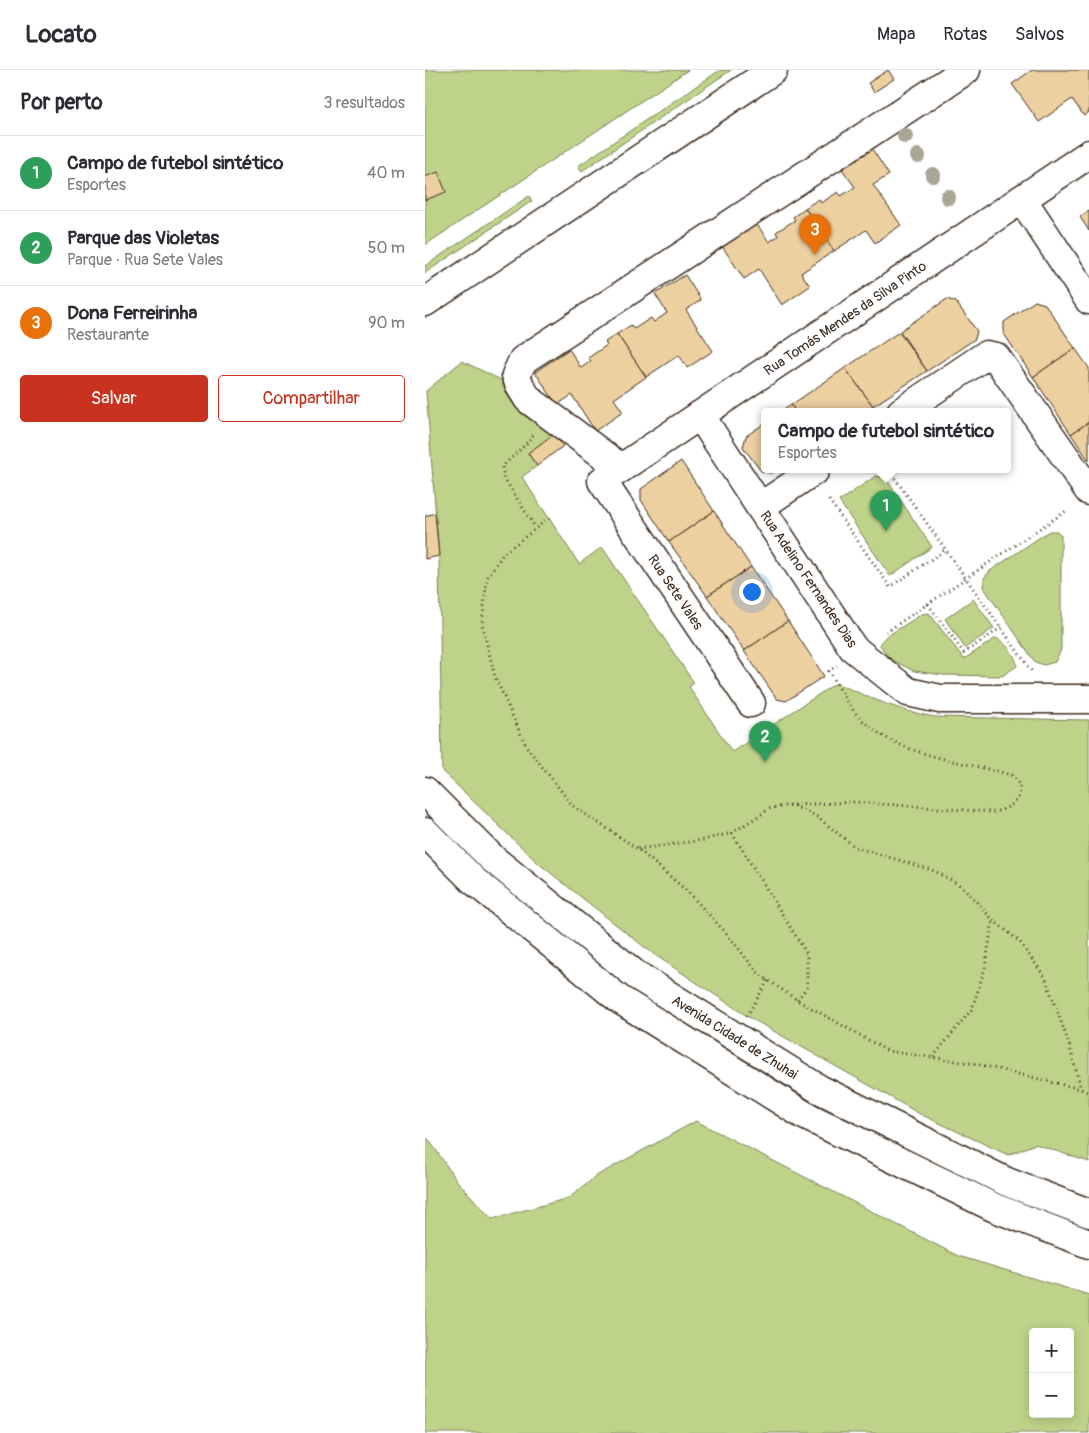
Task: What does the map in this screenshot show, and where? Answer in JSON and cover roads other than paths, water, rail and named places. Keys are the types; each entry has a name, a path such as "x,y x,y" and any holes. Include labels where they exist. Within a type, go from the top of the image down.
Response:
{"street":[{"path":"425,302 773,70"},
{"name":"Rua Sete Vales","path":"751,703 611,474 528,399 516,375 523,360 966,70"},
{"name":"Rua Tomás Mendes da Silva Pinto","path":"611,474 1089,154"},
{"path":"1022,199 1089,300"},
{"path":"907,408 986,355 996,357 1089,491"},
{"path":"700,415 760,507"},
{"name":"Rua Adelino Fernandes Dias","path":"811,473 760,507 853,648 908,692 940,699 1089,699"},
{"name":"Avenida Cidade de Zhuhai","path":"425,791 493,859 636,975 819,1090 1007,1182 1089,1213"},
{"path":"425,832 473,880 619,999 804,1115 995,1208 1089,1244"}],"place":[{"name":"Dona Ferreirinha","path":"815,255"},
{"name":"Campo de futebol sintético","path":"886,531"},
{"name":"Parque das Violetas","path":"765,762"}]}
